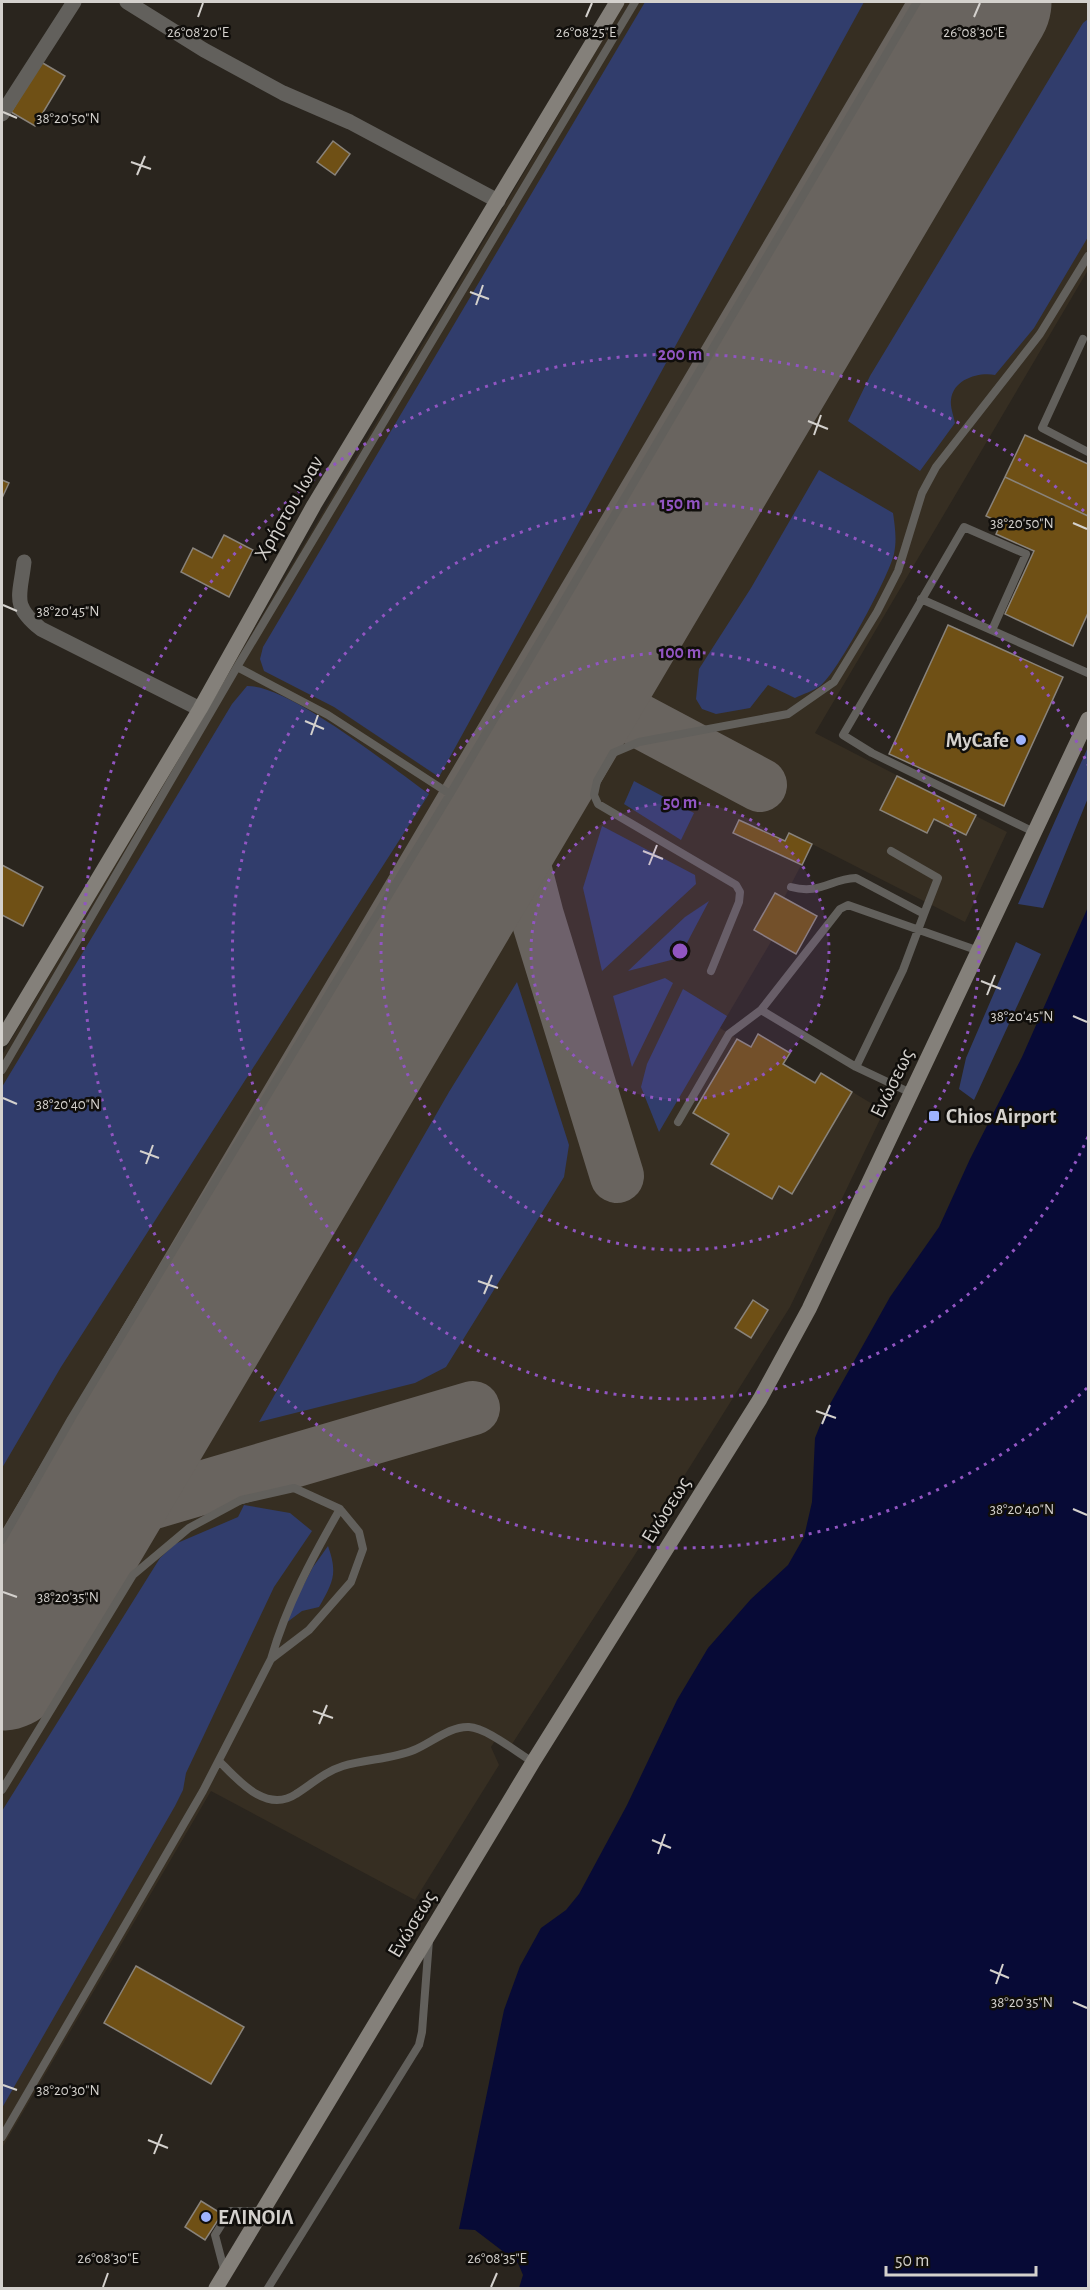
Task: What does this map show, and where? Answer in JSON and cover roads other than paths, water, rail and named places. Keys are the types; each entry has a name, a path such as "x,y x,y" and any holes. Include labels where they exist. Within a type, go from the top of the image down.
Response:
{"main road":[{"name":"Χρήστου.Ιωαν","path":"2,1039 200,709 288,550 617,2"},
{"name":"Ενώσεως","path":"216,2289 533,1762 760,1399 808,1309 1089,719"}],"street":[{"path":"2,114 74,2"},
{"path":"127,2 204,50 284,93 350,122 498,201"},
{"path":"24,562 19,602 24,615 41,629 200,709"}],"lane":[{"path":"2,1070 237,667 635,2"},
{"path":"2,1540 77,1409 450,794 917,2"},
{"path":"711,971 740,903 740,892 736,885 598,804 594,795 597,781 613,753 668,736 788,714 834,682 877,612 898,571 918,503 936,468 1040,334 1089,256"},
{"path":"1083,339 1042,428 1089,452"},
{"path":"992,630 1026,554 964,526 843,735 872,753 1036,833"},
{"path":"921,599 1089,673"},
{"path":"237,667 328,715 450,794"},
{"path":"856,1067 903,970 938,878 891,851"},
{"path":"791,887 814,891 844,879 856,878 924,914"},
{"path":"678,1122 729,1034 761,1010 840,909 848,905 856,906 979,951"},
{"path":"761,1010 856,1067 911,1093"},
{"path":"2,1790 133,1575 189,1528 241,1500 294,1488 340,1509 359,1532 363,1549 351,1582 309,1630 271,1659"},
{"path":"2,2138 219,1761 271,1659 282,1620 299,1581 340,1509"},
{"path":"219,1761 247,1788 263,1798 276,1801 294,1796 322,1775 339,1767 369,1758 408,1753 456,1728 470,1727 483,1731 533,1762"},
{"path":"268,2289 419,2045 429,1936"},
{"path":"225,2273 215,2235 230,2211 263,2211"}],"place":[{"name":"MyCafe","path":"1021,740"},
{"name":"Chios Airport","path":"934,1116"},
{"name":"ΕΛΙΝΟΙΛ","path":"206,2217"}]}
